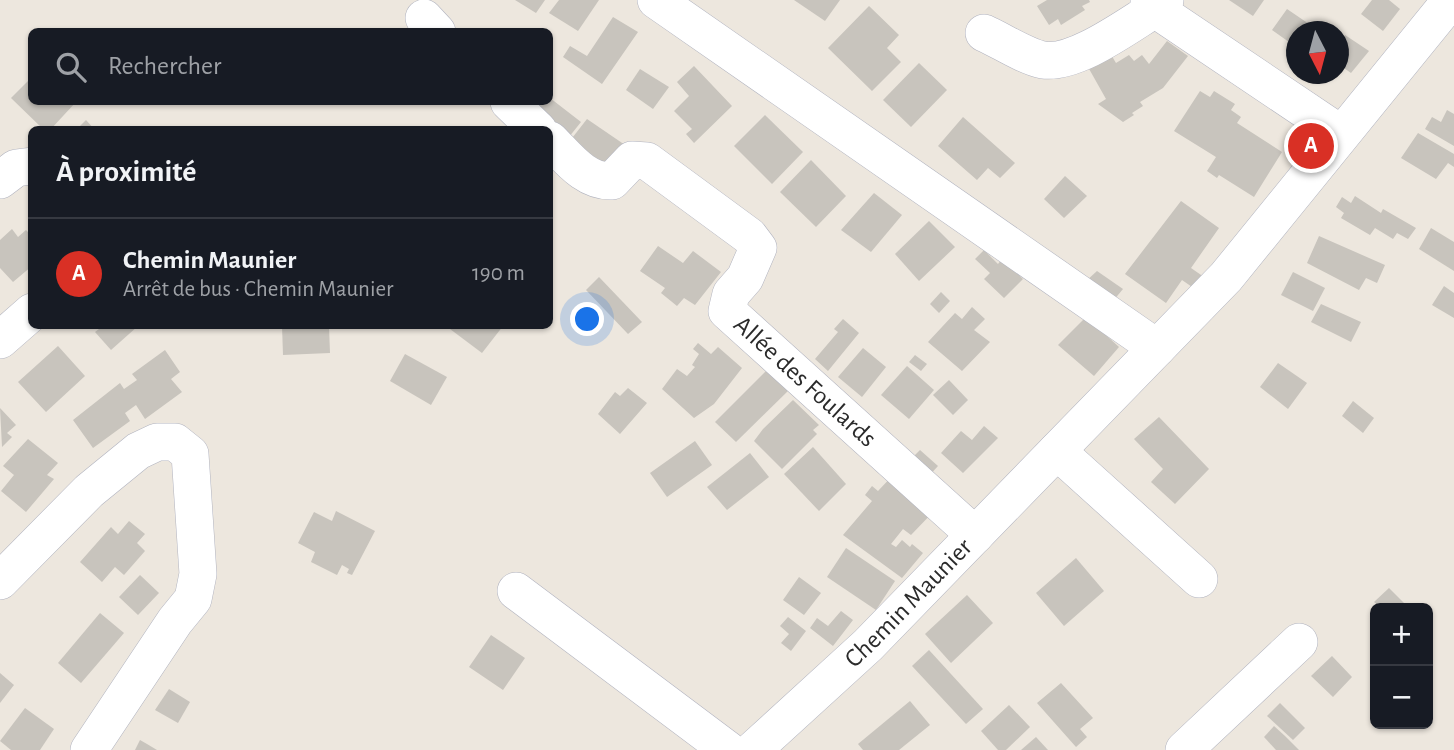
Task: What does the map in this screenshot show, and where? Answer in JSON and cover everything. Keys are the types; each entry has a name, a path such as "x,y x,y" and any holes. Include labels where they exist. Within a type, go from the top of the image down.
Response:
{"street":[{"path":"656,0 1157,348"},
{"name":"Chemin Maunier","path":"753,750 868,645 1226,277 1451,0"},
{"path":"984,33 1040,60 1059,61 1075,56 1156,3 1341,134"},
{"path":"512,105 534,126"},
{"name":"Allée des Foulards","path":"553,144 579,169 598,181 612,181 632,160 647,161 749,236 758,248 745,278 731,294 727,311 975,535"},
{"path":"0,180 16,168 28,166"},
{"path":"0,340 28,316"},
{"path":"0,581 89,491 138,451 157,442 176,442 190,454 198,574 193,599 89,750"},
{"path":"1056,452 1199,579"},
{"path":"516,591 728,750"},
{"path":"1184,750 1299,642"}],"building":[{"path":"515,0 545,0 536,13"},
{"path":"559,0 599,0 578,31 549,13"},
{"path":"794,0 840,0 825,21"},
{"path":"1047,0 1090,2 1082,6 1085,10 1061,25 1058,19 1049,25 1037,6"},
{"path":"1229,0 1264,0 1253,16"},
{"path":"1372,0 1389,0 1400,9 1383,31 1361,14"},
{"path":"869,6 899,35 887,48 901,62 872,91 828,48"},
{"path":"1287,9 1305,21 1286,21 1286,40 1272,30"},
{"path":"613,17 638,32 602,84 563,57 570,46 587,56"},
{"path":"1349,38 1369,51 1351,73 1349,72"},
{"path":"1167,41 1188,56 1163,88 1140,102 1143,106 1132,113 1134,115 1123,122 1098,104 1106,99 1088,67 1110,53 1116,63 1129,55 1134,61 1142,55 1149,64"},
{"path":"919,63 947,90 911,127 883,100"},
{"path":"694,66 732,106 694,143 686,134 692,129 674,111 689,96 677,82"},
{"path":"640,69 669,87 653,109 626,90"},
{"path":"28,81 28,105 73,105 54,126 40,126 11,98"},
{"path":"1200,91 1210,97 1214,91 1235,104 1231,110 1241,117 1237,123 1282,152 1254,197 1219,175 1217,178 1207,171 1216,157 1174,131"},
{"path":"553,100 581,122 565,142 553,131 553,126 548,126 526,105 553,105"},
{"path":"1447,110 1454,114 1454,146 1425,129 1432,117 1441,122"},
{"path":"765,115 803,152 772,184 734,146"},
{"path":"963,117 1015,163 1000,178 988,168 977,180 938,146"},
{"path":"587,119 628,147 613,169 569,142"},
{"path":"86,120 91,126 80,126"},
{"path":"1418,133 1454,154 1454,167 1448,163 1436,179 1401,158"},
{"path":"811,160 846,196 816,227 780,192"},
{"path":"1065,176 1087,196 1064,218 1044,199"},
{"path":"874,193 902,215 871,252 841,230"},
{"path":"1355,196 1381,213 1383,209 1416,228 1408,239 1397,233 1393,239 1375,228 1370,235 1341,218 1344,213 1336,207 1342,197 1351,203"},
{"path":"1181,201 1219,228 1191,268 1204,277 1195,289 1182,280 1166,303 1125,274"},
{"path":"929,221 955,247 919,281 895,254"},
{"path":"1431,228 1454,242 1454,271 1419,249"},
{"path":"12,229 18,237 26,230 28,232 28,269 13,282 0,268 0,240"},
{"path":"1319,236 1385,265 1377,283 1366,278 1359,290 1307,263"},
{"path":"658,246 683,263 693,251 721,272 695,305 684,298 677,306 661,293 665,288 640,271"},
{"path":"984,250 998,264 1002,259 1023,279 1004,298 984,279 990,273 975,259"},
{"path":"1097,271 1123,289 1113,301 1085,282"},
{"path":"1293,272 1325,288 1313,311 1281,295"},
{"path":"599,277 642,322 628,334 586,290"},
{"path":"1444,286 1454,293 1454,318 1432,305"},
{"path":"941,292 950,301 939,313 930,304"},
{"path":"1321,304 1361,322 1351,342 1311,322"},
{"path":"972,307 985,319 974,330 990,342 962,371 928,342 955,313 962,319"},
{"path":"1086,317 1119,347 1094,376 1058,345"},
{"path":"843,319 859,333 828,371 815,359 838,332 834,329"},
{"path":"99,329 135,329 111,350 95,332"},
{"path":"282,329 329,329 330,353 283,355"},
{"path":"450,329 501,329 482,353"},
{"path":"698,343 711,354 718,347 742,368 714,404 694,418 662,389 677,369 687,376 695,367 692,365 699,354 693,349"},
{"path":"58,346 85,376 46,412 18,382"},
{"path":"863,348 886,367 862,397 838,377"},
{"path":"165,350 180,372 171,379 182,392 145,419 136,405 125,413 130,421 93,448 73,420 120,383 124,389 137,380 132,374"},
{"path":"405,354 447,377 431,405 390,381"},
{"path":"915,355 927,364 921,371 909,362"},
{"path":"1278,363 1307,383 1288,409 1260,387"},
{"path":"907,366 934,390 909,419 881,395"},
{"path":"769,368 790,389 736,442 715,422"},
{"path":"949,380 968,400 953,415 933,395"},
{"path":"628,388 647,403 620,434 598,414 615,392 620,396"},
{"path":"793,400 819,425 813,430 817,434 782,469 754,441"},
{"path":"1353,401 1374,418 1363,433 1342,416"},
{"path":"0,408 16,425 7,433 12,437 2,447"},
{"path":"1159,417 1209,469 1175,504 1151,482 1163,469 1134,439"},
{"path":"984,426 998,438 963,473 941,453 961,431 972,440"},
{"path":"28,439 58,463 47,475 54,479 26,512 1,491 14,475 3,466"},
{"path":"695,441 712,465 667,497 650,473"},
{"path":"813,447 846,484 819,511 784,474"},
{"path":"920,450 938,466 927,478 909,461"},
{"path":"750,453 769,477 727,510 707,487"},
{"path":"896,472 936,509 911,535 903,529 891,544 896,547 902,540 923,553 902,578 843,535 872,501 865,495 872,486 878,491"},
{"path":"336,511 375,531 352,575 347,573 349,569 342,565 337,575 311,562 315,552 298,543 314,512 332,521"},
{"path":"129,521 145,534 137,543 145,551 124,575 115,567 102,582 80,562 111,527 118,534"},
{"path":"846,548 895,581 876,610 827,577"},
{"path":"1076,558 1104,591 1064,626 1036,593"},
{"path":"140,575 159,593 138,615 119,597"},
{"path":"799,577 821,593 804,615 783,600"},
{"path":"1389,588 1404,603 1375,603"},
{"path":"967,595 993,623 951,663 925,634"},
{"path":"841,611 853,620 833,646 810,628 817,618 828,626"},
{"path":"100,613 124,633 81,683 58,663"},
{"path":"788,617 806,631 791,651 781,643 789,634 780,626"},
{"path":"491,635 525,658 503,690 469,667"},
{"path":"929,650 983,709 966,724 912,666"},
{"path":"1332,656 1352,677 1333,697 1311,676"},
{"path":"0,673 14,685 0,703"},
{"path":"1061,683 1093,718 1080,729 1087,737 1076,747 1037,703"},
{"path":"169,689 190,702 178,723 155,710"},
{"path":"910,701 930,725 899,750 863,750 858,744"},
{"path":"1280,703 1305,728 1293,740 1267,716"},
{"path":"1009,705 1030,727 1006,750 998,750 981,731"},
{"path":"25,708 54,729 40,750 11,750 0,741"},
{"path":"1274,726 1299,750 1276,750 1264,737"},
{"path":"1036,737 1048,750 1021,750"},
{"path":"140,740 147,744 157,750 135,750"}],"place":[{"name":"Chemin Maunier","path":"1311,146"}]}
